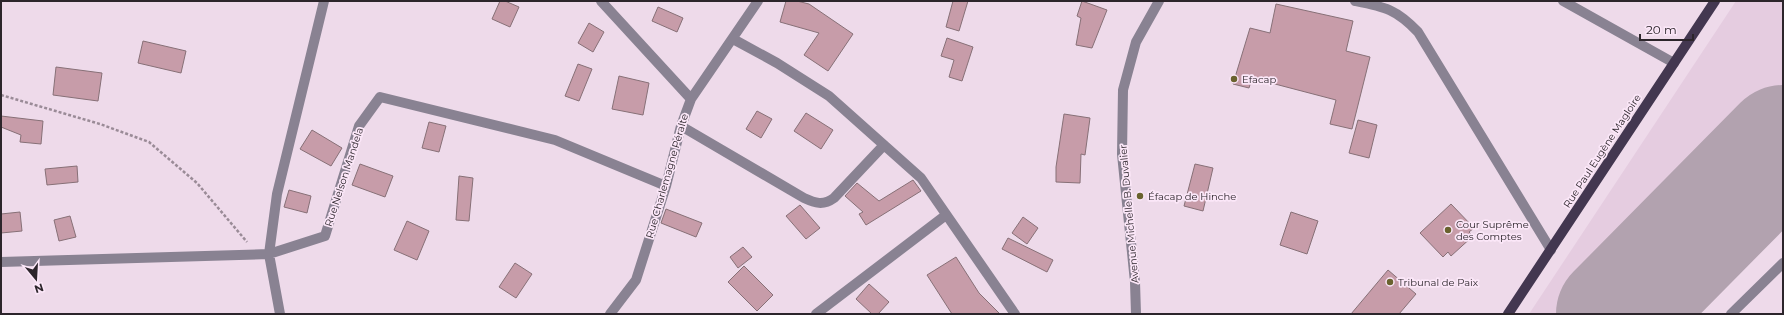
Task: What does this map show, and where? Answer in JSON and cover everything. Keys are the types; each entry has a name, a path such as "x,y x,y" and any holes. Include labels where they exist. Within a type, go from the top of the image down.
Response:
{"main road":[{"name":"Rue Paul Eugène Magloire","path":"1508,314 1715,1"}],"street":[{"path":"280,314 269,254 277,194 324,1"},
{"path":"601,1 691,98"},
{"name":"Rue Charlemagne Péralte","path":"610,314 636,280 666,186 681,126 691,98 758,1"},
{"name":"Avenue Michelle B. Duvalier","path":"1136,314 1135,282 1122,154 1124,90 1136,42 1159,1"},
{"path":"1355,1 1369,2 1392,10 1407,20 1418,32 1551,250"},
{"path":"1564,1 1674,63"},
{"path":"733,39 777,62 829,96 921,178 1015,314"},
{"name":"Rue Nelson Mandela","path":"1,262 269,254 326,236 359,126 380,97 555,140 666,186"},
{"path":"681,126 815,203 824,203 834,198 884,145"},
{"path":"816,314 946,215"},
{"path":"1731,314 1783,263"}],"path":[{"path":"1,95 100,124 149,142 197,183 257,254"}],"shaded area":[{"path":"1736,1 1783,1 1783,209 1680,314 1529,314"}],"building":[{"path":"500,1 505,1 519,7 510,27 492,19"},
{"path":"786,1 797,1 809,4 853,34 828,71 804,55 819,33 780,22"},
{"path":"953,1 968,1 959,31 946,27"},
{"path":"1082,1 1107,10 1092,48 1076,45 1081,18 1077,16"},
{"path":"1276,4 1353,21 1346,51 1370,57 1352,129 1330,124 1336,100 1252,78 1249,88 1233,84 1250,28 1270,33"},
{"path":"658,7 683,18 677,32 652,21"},
{"path":"589,23 604,32 593,52 578,43"},
{"path":"947,38 973,47 962,81 949,77 954,60 941,56"},
{"path":"143,41 186,51 181,73 138,63"},
{"path":"578,64 592,69 579,101 565,96"},
{"path":"56,67 102,73 98,101 53,95"},
{"path":"619,76 649,83 643,115 612,109"},
{"path":"757,111 772,119 761,138 746,129"},
{"path":"806,113 833,130 821,149 794,131"},
{"path":"1064,114 1090,118 1085,155 1081,154 1080,183 1056,182 1056,167"},
{"path":"1,116 43,121 41,144 20,142 21,135 1,127"},
{"path":"1358,120 1377,125 1369,158 1349,153"},
{"path":"429,122 446,126 439,152 422,148"},
{"path":"312,130 342,148 331,166 300,149"},
{"path":"360,164 393,176 385,197 352,185"},
{"path":"1195,164 1213,168 1203,211 1184,206"},
{"path":"77,166 78,182 47,185 45,169"},
{"path":"459,176 473,178 469,221 456,220"},
{"path":"913,180 921,191 866,225 859,214 863,212 845,196 857,183 879,201"},
{"path":"289,190 311,196 307,213 284,207"},
{"name":"Cour Suprême des Comptes","path":"1451,204 1474,228 1469,232 1473,236 1451,256 1448,252 1443,257 1420,233"},
{"path":"800,205 820,228 806,239 786,216"},
{"path":"666,209 702,223 696,237 661,223"},
{"path":"20,212 22,231 1,233 1,214"},
{"path":"1291,212 1318,221 1307,254 1280,245"},
{"path":"70,216 76,237 59,241 54,220"},
{"path":"1023,217 1038,228 1027,244 1012,233"},
{"path":"407,221 429,231 417,260 394,250"},
{"path":"1008,238 1053,260 1047,272 1002,249"},
{"path":"743,247 752,257 738,268 730,257"},
{"path":"956,257 979,293 1000,314 952,314 927,275"},
{"path":"515,263 532,274 516,298 499,287"},
{"path":"744,266 773,295 757,311 728,282"},
{"name":"Tribunal de Paix","path":"1388,270 1416,294 1399,314 1351,314"},
{"path":"869,284 889,302 878,314 872,314 856,299"}],"runway":[{"path":"1616,314 1783,145"}],"place":[{"name":"Efacap","path":"1234,79"},
{"name":"Éfacap de Hinche","path":"1140,196"},
{"name":"Cour Suprême des Comptes","path":"1448,230"},
{"name":"Tribunal de Paix","path":"1390,282"}]}
